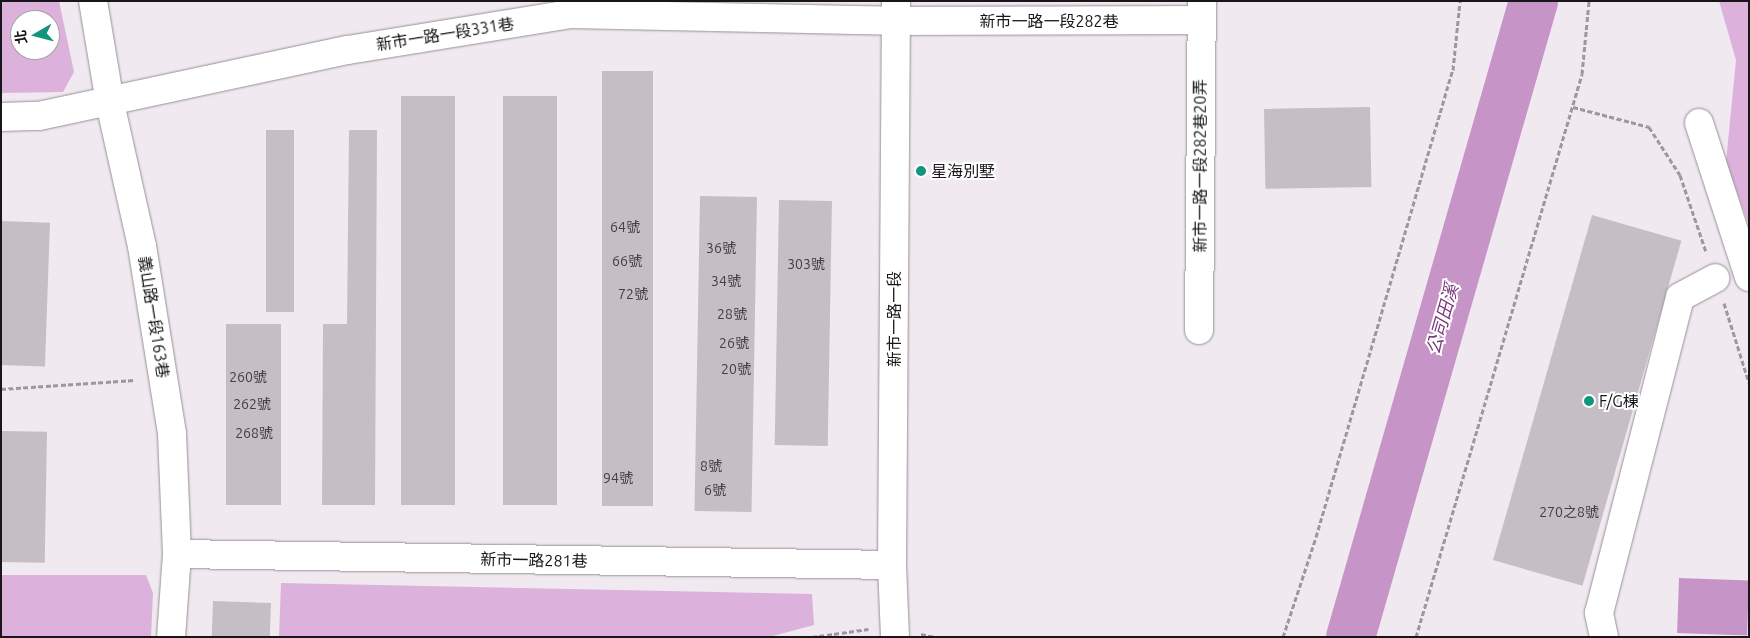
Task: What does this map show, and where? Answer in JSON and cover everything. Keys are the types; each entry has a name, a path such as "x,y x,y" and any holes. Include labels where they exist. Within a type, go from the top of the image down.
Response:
{"street":[{"name":"義山路一段163巷","path":"93,1 110,103 142,246 172,434 177,554 171,637"},
{"name":"新市一路一段331巷","path":"1,117 39,116 110,103 348,50 570,14 896,11"},
{"name":"新市一路一段282巷","path":"896,11 1202,11"},
{"name":"新市一路一段","path":"895,637 892,566 896,11"},
{"name":"新市一路一段282巷20弄","path":"1199,330 1202,11"},
{"path":"1699,123 1749,277"},
{"path":"1604,637 1599,613 1680,297 1715,278"},
{"name":"新市一路281巷","path":"177,554 892,566"}],"path":[{"path":"1282,637 1316,537 1453,70 1460,1"},
{"path":"1416,637 1582,74 1589,1"},
{"path":"1573,107 1649,127 1680,175 1749,383"},
{"path":"1,388 135,380"}],"shaded area":[{"path":"1,1 59,1 74,72 63,92 1,93"},
{"path":"1719,1 1749,1 1749,225 1726,162 1736,60"},
{"path":"1,575 146,575 153,593 151,637 1,637"},
{"path":"1679,578 1749,580 1747,635 1677,633"},
{"path":"281,583 812,594 814,625 769,637 279,637"}],"building":[{"path":"602,71 653,71 653,506 602,506"},
{"path":"401,96 455,96 455,505 401,505"},
{"path":"503,96 557,96 557,505 503,505"},
{"path":"1370,107 1371,187 1265,189 1264,109"},
{"path":"266,130 294,130 294,312 266,312"},
{"path":"349,130 377,130 375,505 322,505 323,324 347,324"},
{"path":"700,196 757,197 751,512 695,511"},
{"path":"779,200 832,201 828,446 775,445"},
{"name":"F/G棟","path":"1592,215 1681,241 1582,586 1493,560"},
{"path":"1,221 50,223 45,367 1,365"},
{"path":"226,324 281,324 281,505 226,505"},
{"path":"1,431 47,432 45,563 1,562"},
{"path":"213,601 271,603 270,637 212,637"}],"waterway":[{"name":"公司田溪","path":"1350,637 1533,1"}],"place":[{"name":"星海別墅","path":"921,171"},
{"name":"F/G棟","path":"1589,401"}]}
